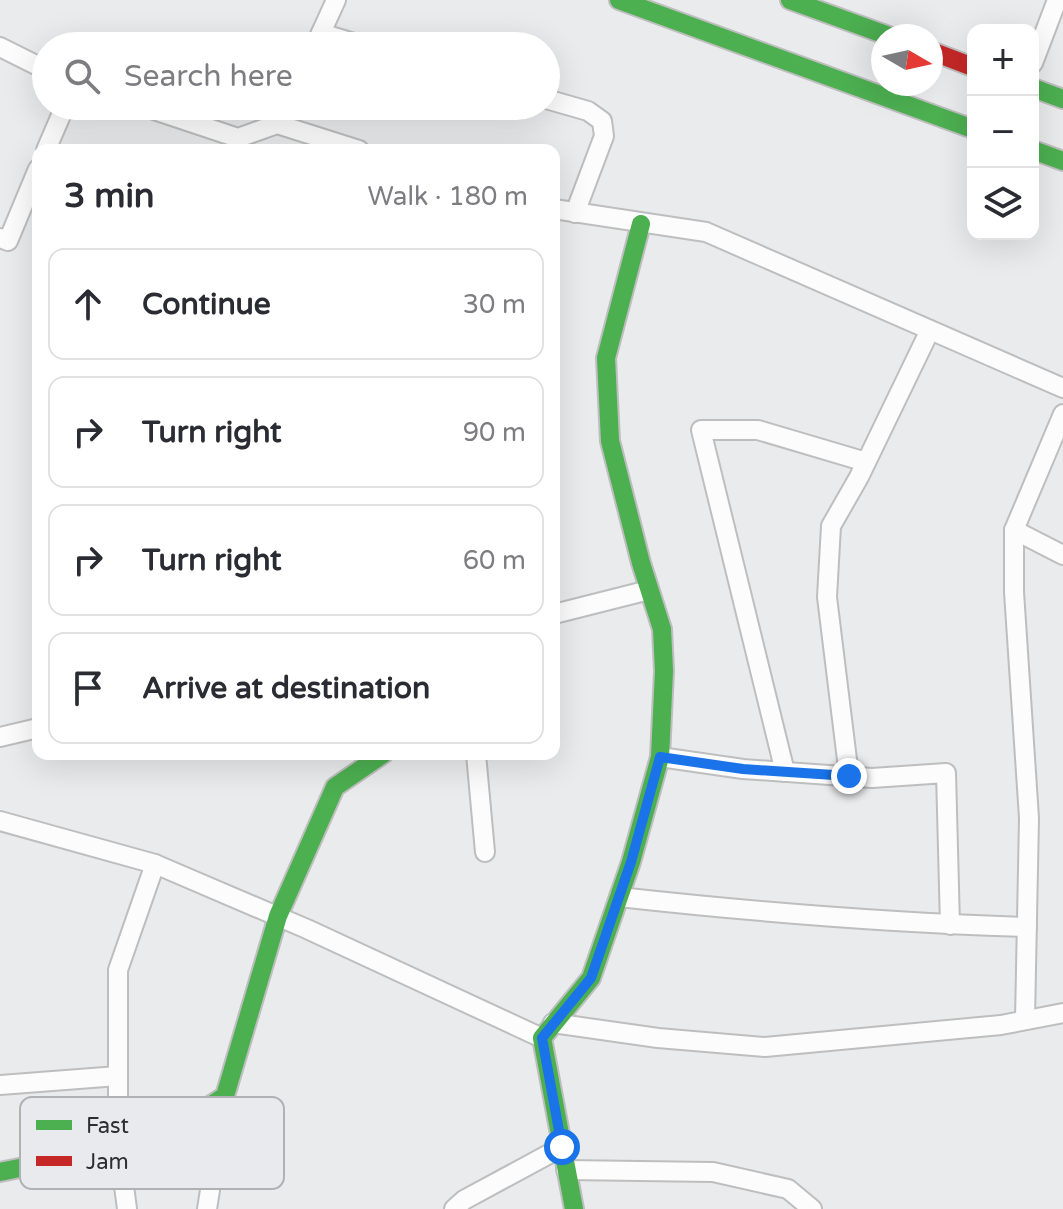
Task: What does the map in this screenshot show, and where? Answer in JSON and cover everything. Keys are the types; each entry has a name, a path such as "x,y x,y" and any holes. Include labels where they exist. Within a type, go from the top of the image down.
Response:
{"main road":[{"path":"619,0 967,127"},
{"path":"790,0 871,29"},
{"path":"943,56 967,65"},
{"path":"1039,90 1063,99"},
{"path":"1039,152 1063,161"},
{"path":"574,1209 562,1147 547,1031 591,978 619,897 660,757 664,671 662,629 610,441 606,358 641,224"},
{"path":"225,1096 278,916 335,787 374,760"},
{"path":"0,1172 20,1168"}],"street":[{"path":"322,32 336,0"},
{"path":"1039,47 1057,0"},
{"path":"0,47 32,63"},
{"path":"560,103 588,111 602,121 604,136 575,213"},
{"path":"49,144 59,120"},
{"path":"184,120 255,141 279,120"},
{"path":"277,124 339,144"},
{"path":"0,238 8,241 32,183"},
{"path":"560,210 706,232 1063,388"},
{"path":"849,776 827,597 831,526 930,330"},
{"path":"1025,1020 1029,818 1014,592 1014,530 1063,414"},
{"path":"785,772 701,430 758,430 866,462"},
{"path":"1014,530 1063,555"},
{"path":"560,612 649,590"},
{"path":"0,737 32,729"},
{"path":"660,757 743,769 872,778 946,773 950,925"},
{"path":"477,760 485,852"},
{"path":"0,821 155,864 547,1031 765,1047 1001,1025 1063,1013"},
{"path":"118,1097 118,970 155,864"},
{"path":"619,897 757,913 1027,927"},
{"path":"0,1085 118,1076"},
{"path":"454,1209 464,1200 562,1147"},
{"path":"566,1170 713,1172 788,1189 812,1209"},
{"path":"124,1189 127,1209"},
{"path":"207,1209 210,1189"}],"traffic: fast":[{"path":"619,0 967,127"},
{"path":"790,0 871,29"},
{"path":"1039,90 1063,99"},
{"path":"1039,152 1063,161"},
{"path":"574,1209 542,1038 591,978 631,862 660,757 664,671 662,629 641,563 610,441 606,358 641,224"},
{"path":"224,1097 278,916 335,787 374,760"},
{"path":"0,1172 20,1168"}],"traffic: jam":[{"path":"943,56 967,65"}],"route":[{"path":"562,1147 542,1038 591,978 631,862 660,757 743,769 849,776"}]}
